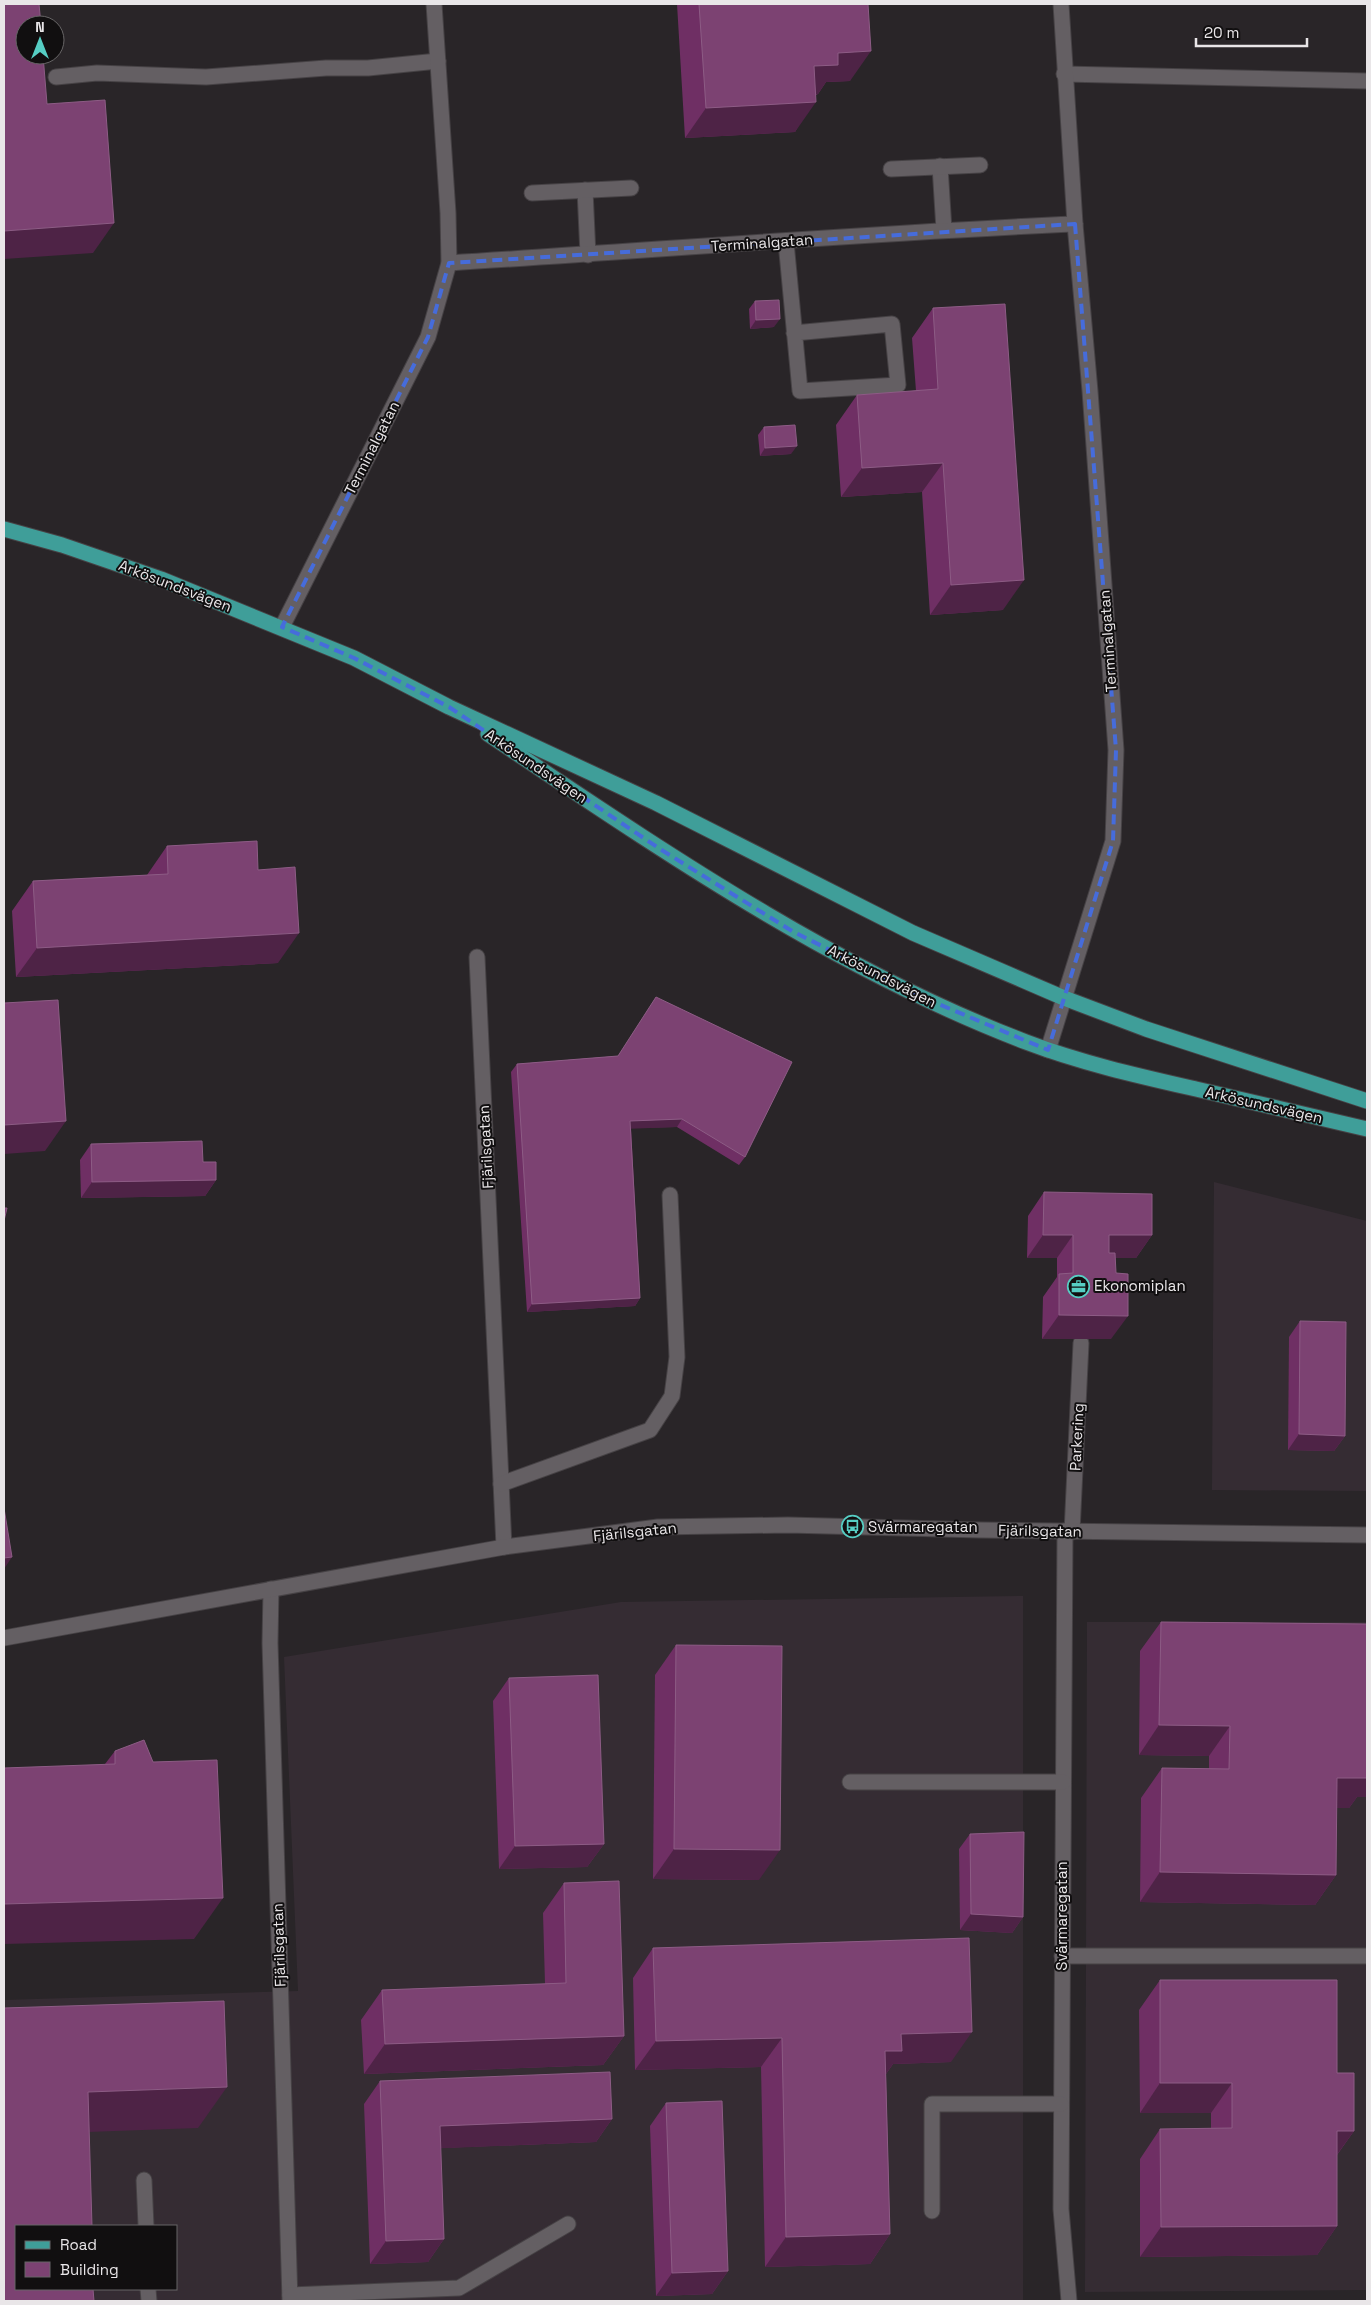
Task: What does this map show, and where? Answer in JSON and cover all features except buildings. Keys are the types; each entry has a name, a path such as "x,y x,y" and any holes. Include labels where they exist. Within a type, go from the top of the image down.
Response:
{"main road":[{"name":"Arkösundsvägen","path":"4,529 62,545 161,579 354,658 449,707 656,803 913,932 1064,998 1146,1029 1367,1101"},
{"name":"Arkösundsvägen","path":"449,707 660,849 792,931 929,1000 1048,1050 1115,1070 1367,1129"}],"street":[{"name":"Terminalgatan","path":"282,627 428,337 449,263 448,213 434,4"},
{"name":"Terminalgatan","path":"1048,1050 1113,841 1116,750 1091,400 1075,224 1061,4"},
{"path":"56,77 97,73 130,73 166,77 206,77 326,68 368,68 438,61"},
{"path":"1064,74 1367,80"},
{"path":"891,169 980,165"},
{"path":"940,166 944,230"},
{"path":"532,192 631,188"},
{"path":"584,190 588,255"},
{"name":"Terminalgatan","path":"449,263 944,230 1075,224"},
{"path":"786,242 794,333 800,391 898,385 892,324 794,333"},
{"name":"Fjärilsgatan","path":"477,957 504,1547"},
{"path":"501,1484 650,1430 672,1396 677,1356 670,1195"},
{"name":"Parkering","path":"1069,1531 1081,1343"},
{"name":"Fjärilsgatan","path":"4,1638 504,1547 658,1527 788,1525 1367,1535"},
{"name":"Svärmaregatan","path":"1069,1531 1063,1782 1061,2104 1061,2209 1069,2301"},
{"name":"Fjärilsgatan","path":"271,1589 270,1653 290,2298"},
{"path":"850,1782 1063,1782"},
{"path":"1062,1956 1367,1956"},
{"path":"932,2211 932,2104 1061,2104"},
{"path":"144,2180 146,2225"},
{"path":"290,2298 459,2288 568,2224"}],"highlighted area":[{"path":"1075,224 1116,750 1113,841 1048,1050 929,1000 792,931 660,849 449,707 354,658 282,627 428,337 449,263"}],"shaded area":[{"path":"1214,1182 1367,1221 1367,1491 1212,1490"},
{"path":"1023,1596 1023,2301 4,2301 4,2000 298,1991 284,1657 621,1602"},
{"path":"1087,1622 1367,1622 1367,2290 1085,2292"}],"place":[{"name":"Ekonomiplan","path":"1078,1286"},
{"name":"Svärmaregatan","path":"852,1527"}]}
